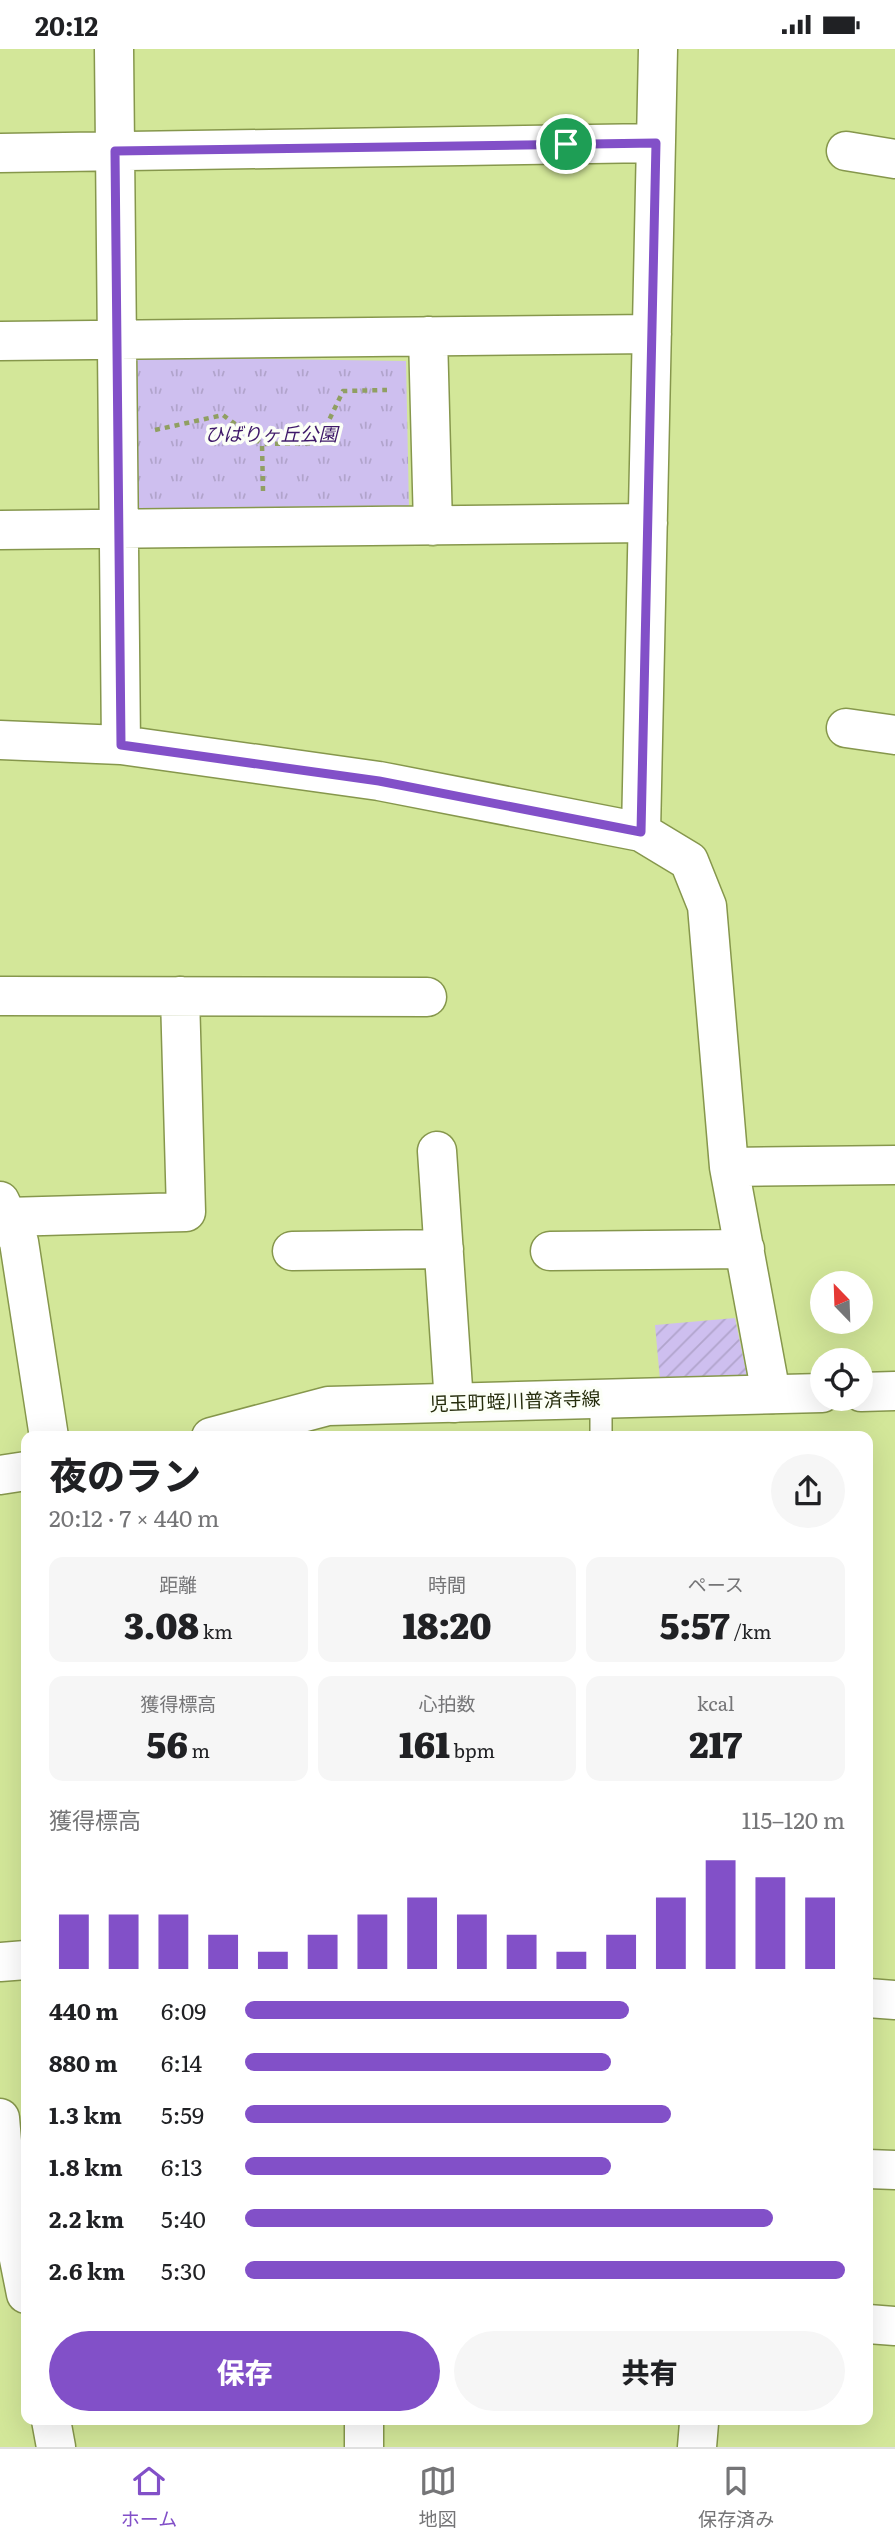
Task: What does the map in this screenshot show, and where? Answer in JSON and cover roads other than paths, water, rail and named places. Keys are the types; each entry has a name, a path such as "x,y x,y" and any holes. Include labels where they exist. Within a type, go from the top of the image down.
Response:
{"street":[{"path":"114,49 121,745"},
{"path":"641,832 658,49"},
{"path":"0,153 656,143"},
{"path":"846,151 895,159"},
{"path":"0,341 652,334"},
{"path":"428,336 432,526"},
{"path":"0,530 648,523"},
{"path":"846,728 895,735"},
{"path":"0,740 121,745 379,781 641,832 690,861 706,906 729,1167 771,1394"},
{"path":"0,996 427,997"},
{"path":"48,1431 19,1242 4,1209 186,1212 180,996"},
{"path":"437,1151 454,1403"},
{"path":"729,1167 895,1165"},
{"path":"550,1251 745,1248"},
{"path":"292,1251 443,1249"},
{"path":"873,1392 895,1391"},
{"name":"児玉町蛭川普済寺線","path":"234,1431 328,1406 810,1393"},
{"path":"0,1475 21,1472"},
{"path":"0,1962 21,1960"},
{"path":"873,1998 895,2000"},
{"path":"0,2118 8,2240 21,2279"},
{"path":"873,2169 895,2170"},
{"path":"873,2324 895,2326"},
{"path":"52,2425 56,2447"},
{"path":"364,2425 364,2447"}],"lane":[{"path":"601,1399 601,1431"}],"park label":[{"name":"ひばりヶ丘公園","path":"271,434"}]}
